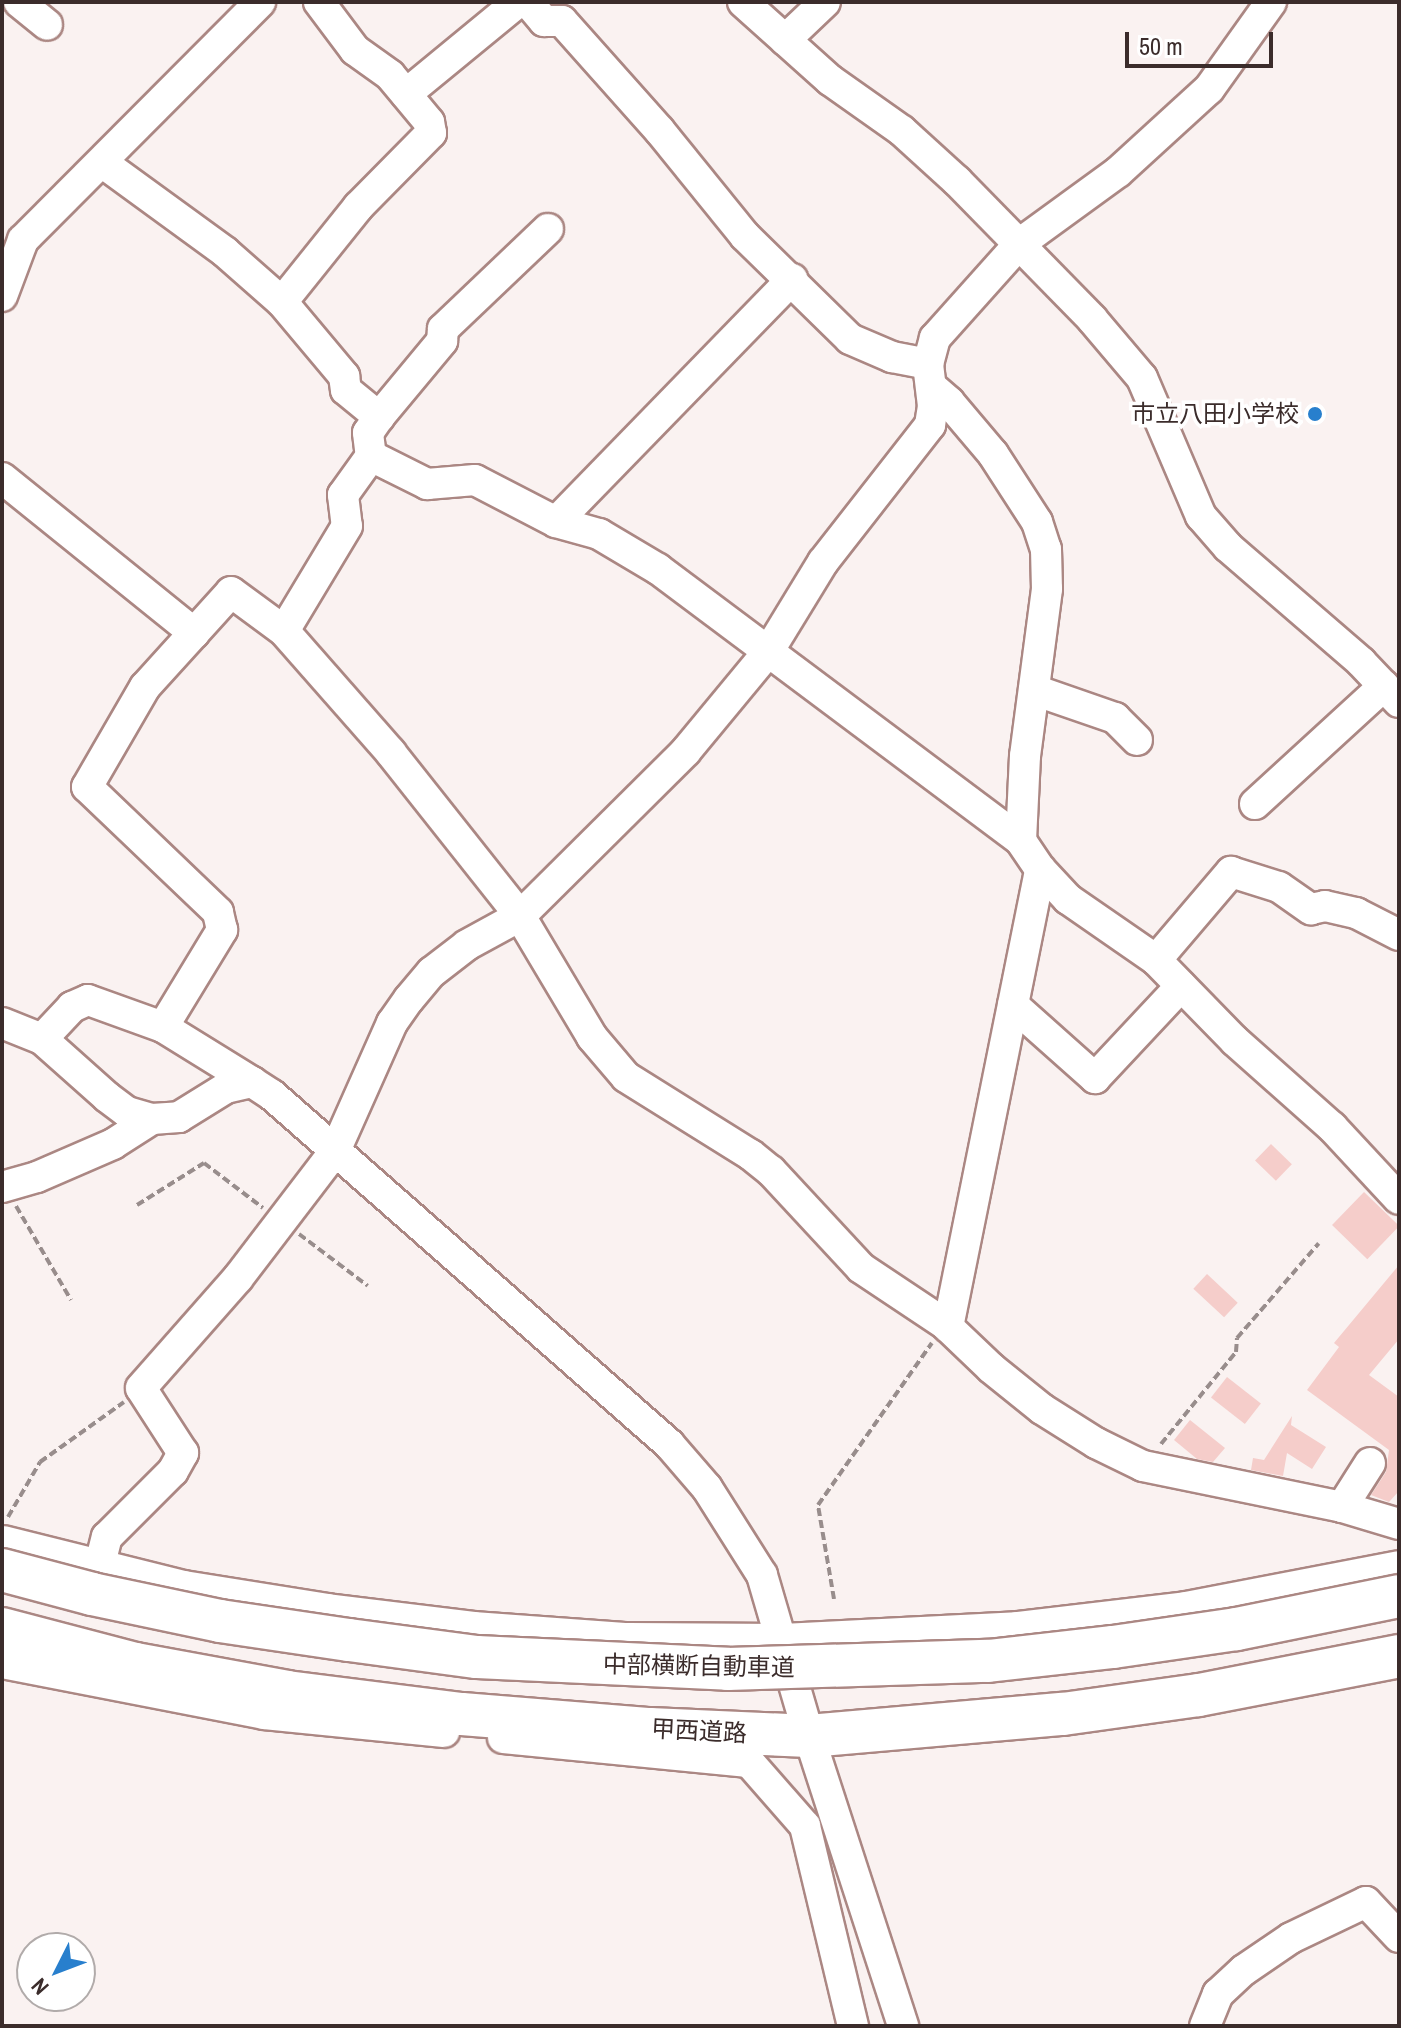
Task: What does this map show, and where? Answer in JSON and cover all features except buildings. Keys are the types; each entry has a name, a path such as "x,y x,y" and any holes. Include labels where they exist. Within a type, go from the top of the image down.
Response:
{"highway":[{"path":"5,1534 98,1572 212,1597 473,1633 628,1644 783,1645 1017,1633 1187,1613 1399,1572"},
{"name":"中部横断自動車道","path":"2,1570 92,1594 220,1621 349,1640 477,1657 728,1669 988,1661 1237,1629 1399,1596"},
{"name":"甲西道路","path":"2,1629 135,1664 287,1692 477,1715 650,1729 809,1736 924,1729 1063,1714 1199,1695 1399,1656"}],"street":[{"path":"19,2 47,25"},
{"path":"2,296 23,240 67,192 103,163 260,2"},
{"path":"282,302 358,207 431,133 429,122 390,75 339,32 319,2"},
{"path":"406,94 518,2"},
{"path":"528,2 544,21 570,12 745,236 850,339 930,376 993,454 1037,522 1046,549 1047,589 1025,756 1021,841"},
{"path":"743,2 830,80 902,131 1092,319 1142,378 1201,516 1228,547 1391,694 1255,804"},
{"path":"785,40 825,2"},
{"path":"98,1572 107,1537 173,1471 183,1453 141,1388 238,1278 335,1151 392,1023 409,999 432,972 467,945 520,916 686,751 768,652 823,562 930,425 930,376 935,338 1019,244 1118,172 1209,89 1271,2"},
{"path":"103,163 225,252 282,302 344,376 346,390 379,417"},
{"path":"284,631 347,526 343,495 371,456 368,433 442,341 443,329 548,229"},
{"path":"556,522 792,279"},
{"path":"371,456 427,484 475,480 556,522 599,534 658,569 1021,841 1040,869 1068,899 1156,960 1395,1184"},
{"path":"2,478 194,633"},
{"path":"163,1027 222,930 218,912 87,787 145,687 231,592 284,631 391,753 520,916 592,1037 626,1077 751,1155 771,1171 861,1268 947,1325 991,1368 1042,1409 1096,1443 1143,1466 1342,1507 1399,1524"},
{"path":"1034,690 1115,718 1137,740"},
{"path":"947,1325 1040,869"},
{"path":"1156,960 1231,872 1279,887 1311,909 1325,906 1356,913 1399,935"},
{"path":"1013,1005 1095,1078 1181,986"},
{"path":"42,1039 72,1007 88,1000 163,1027 252,1082 272,1095 669,1444 736,1528 762,1575 809,1736 903,2026"},
{"path":"2,1023 42,1039 127,1112 152,1119 179,1117 226,1088 252,1082"},
{"path":"3,1187 37,1177 113,1144 152,1119"},
{"path":"1342,1507 1370,1463"},
{"path":"2,1663 264,1714 749,1762 805,1826 853,2026"},
{"path":"1205,2026 1218,1994 1244,1970 1291,1938 1366,1902 1399,1937"}],"path":[{"path":"137,1205 204,1163 368,1286"},
{"path":"3,1187 71,1300"},
{"path":"1143,1466 1236,1352 1237,1338 1319,1243"},
{"path":"834,1599 818,1505 947,1325"},
{"path":"5,1534 10,1508 40,1462 141,1388"}],"place":[{"name":"市立八田小学校","path":"1315,414"}]}
